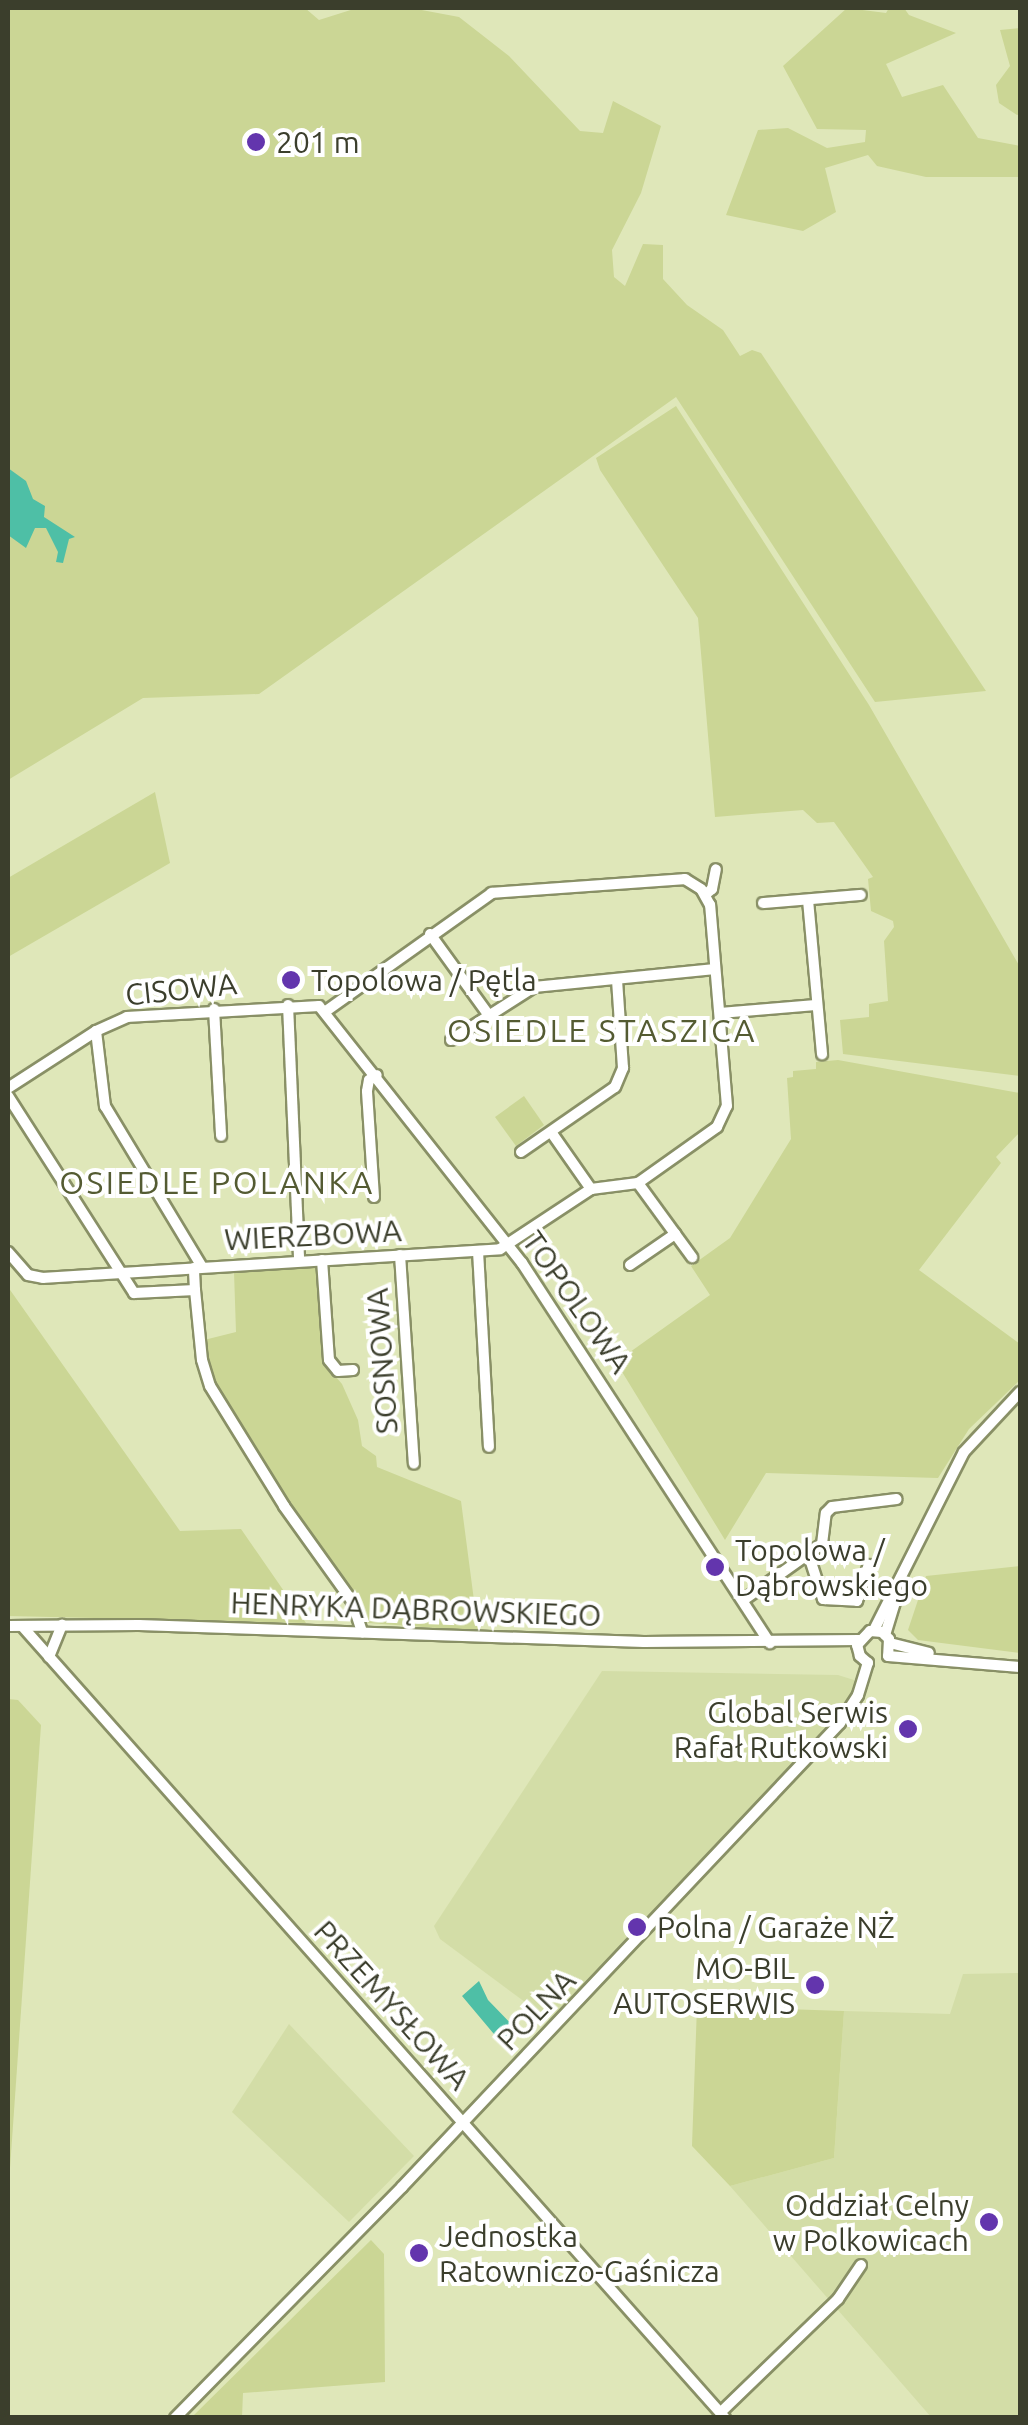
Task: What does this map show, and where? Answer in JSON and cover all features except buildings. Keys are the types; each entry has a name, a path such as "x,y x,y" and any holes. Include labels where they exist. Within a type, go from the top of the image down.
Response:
{"street":[{"path":"706,894 712,889 716,868"},
{"path":"323,1008 492,893 681,878 706,894"},
{"path":"509,1246 592,1189 638,1183 717,1127 726,1106 706,894"},
{"path":"763,903 861,895"},
{"path":"808,900 822,1054"},
{"path":"430,934 488,1014"},
{"path":"451,1040 534,987 715,969"},
{"path":"521,1152 615,1087 623,1068 617,979"},
{"path":"720,1013 816,1005"},
{"path":"288,1006 298,1261"},
{"name":"CISOWA","path":"8,1088 96,1031 127,1017 214,1009 323,1008"},
{"name":"TOPOLOWA","path":"323,1008 509,1246 770,1643"},
{"path":"214,1009 221,1136"},
{"path":"96,1031 104,1106 198,1267 195,1290 202,1360 210,1386 284,1506 352,1601 362,1632"},
{"path":"374,1197 367,1091 369,1080 376,1075"},
{"path":"8,1096 134,1293 195,1290"},
{"path":"551,1132 592,1189"},
{"path":"638,1183 692,1257"},
{"path":"630,1265 675,1234"},
{"name":"WIERZBOWA","path":"118,1273 509,1246"},
{"path":"478,1251 489,1447"},
{"path":"8,1252 28,1275 43,1278 118,1273"},
{"name":"SOSNOWA","path":"400,1256 414,1464"},
{"path":"322,1260 329,1360 338,1371 354,1370"},
{"path":"888,1656 883,1636 899,1588 964,1452 1020,1392"},
{"path":"744,1598 822,1544 826,1513 832,1507 897,1499"},
{"path":"808,1556 823,1598 857,1601 869,1565"},
{"path":"49,1657 62,1625"},
{"name":"HENRYKA DĄBROWSKIEGO","path":"8,1626 858,1646"},
{"name":"PRZEMYSŁOWA","path":"22,1626 723,2415"},
{"path":"940,1657 883,1636 858,1646 868,1663 880,1663 888,1656 940,1657 1020,1667"},
{"name":"POLNA","path":"176,2418 463,2122 840,1723 858,1694 868,1663"},
{"path":"723,2415 838,2299 861,2266"}],"shaded area":[{"path":"8,8 305,8 319,20 357,8 411,8 459,17 509,56 580,131 603,133 613,101 661,126 641,193 612,250 614,277 625,286 643,244 663,245 663,279 687,305 723,330 740,356 752,350 761,353 986,691 875,702 676,397 259,694 143,698 8,780"},
{"path":"847,8 886,13 889,8 904,8 909,15 956,33 886,64 902,97 943,85 978,138 1020,146 1020,177 926,177 877,166 868,155 825,168 836,212 803,231 726,215 758,130 788,128 827,148 865,142 866,130 817,129 783,66"},
{"path":"1020,28 1017,115 999,103 996,85 1010,66 1000,30"},
{"path":"676,406 869,705 1020,967 1020,1076 843,1054 840,1020 869,1017 869,1004 888,1001 884,941 894,927 893,921 871,911 868,879 873,877 834,822 817,823 803,810 715,817 698,618 600,470 596,458"},
{"path":"155,792 170,863 8,957 8,878"},
{"path":"838,1060 1020,1093 1020,1132 996,1157 1001,1163 919,1270 1020,1344 1020,1380 969,1429 938,1478 766,1473 725,1540 616,1362 710,1295 691,1266 730,1238 791,1139 787,1078 793,1077 793,1071 816,1069 816,1062"},
{"path":"524,1096 544,1125 516,1146 495,1117"},
{"path":"318,1267 323,1362 342,1384 358,1420 362,1446 376,1456 377,1467 461,1501 478,1631 368,1623 285,1502 216,1388 204,1340 236,1332 234,1272"},
{"path":"8,1287 180,1531 241,1529 306,1623 8,1616"},
{"path":"1020,1566 1020,1653 918,1640 908,1630 926,1576"},
{"path":"602,1671 838,1675 854,1680 858,1695 556,2025 440,1939 434,1926"},
{"path":"8,1699 18,1700 41,1725 8,2197"},
{"path":"1020,1973 1020,2417 931,2417 730,2186 834,2158 844,2011 950,2014 963,1974"},
{"path":"697,2006 844,2011 834,2158 730,2186 692,2146"},
{"path":"289,2024 414,2156 349,2222 232,2112"},
{"path":"371,2240 384,2254 385,2382 243,2393 242,2417 192,2417"}],"water":[{"path":"8,468 26,481 33,499 45,506 44,517 75,537 69,539 63,563 56,562 58,552 46,528 35,528 26,548 8,535"},
{"path":"479,1981 488,2000 519,2032 504,2046 462,1996"}],"place":[{"name":"201 m","path":"256,142"},
{"name":"Topolowa / Pętla","path":"291,980"},
{"name":"Topolowa / Dąbrowskiego","path":"715,1567"},
{"name":"Global Serwis Rafał Rutkowski","path":"908,1729"},
{"name":"Polna / Garaże NŻ","path":"637,1927"},
{"name":"MO-BIL AUTOSERWIS","path":"815,1985"},
{"name":"Oddział Celny w Polkowicach","path":"989,2222"},
{"name":"Jednostka Ratowniczo-Gaśnicza","path":"419,2253"}],"district":[{"name":"OSIEDLE STASZICA","path":"602,1030"},
{"name":"OSIEDLE POLANKA","path":"217,1182"}]}
